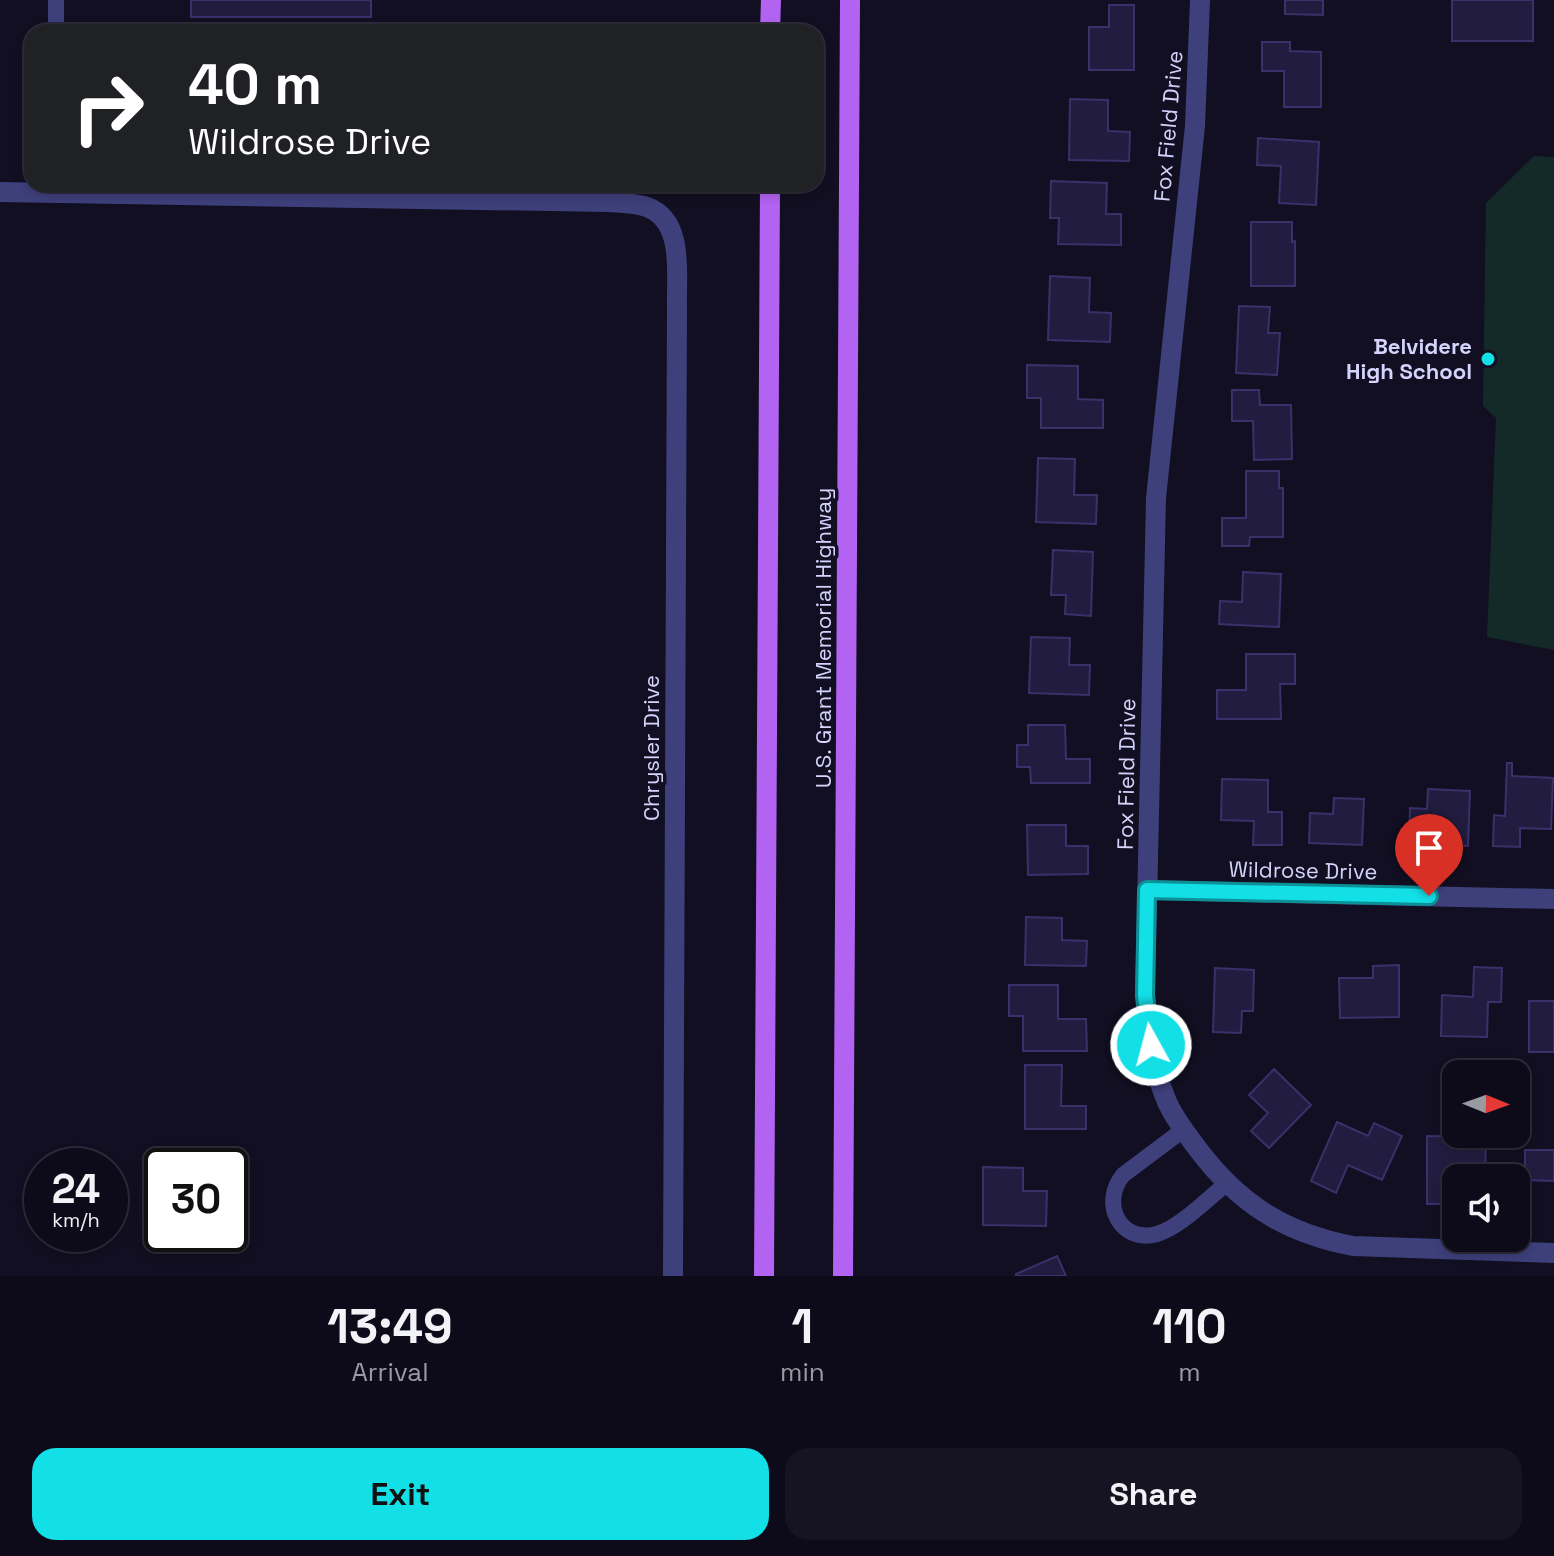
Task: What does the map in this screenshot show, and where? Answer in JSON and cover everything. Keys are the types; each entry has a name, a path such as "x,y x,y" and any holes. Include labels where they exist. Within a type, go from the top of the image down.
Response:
{"main road":[{"path":"770,24 771,0"},
{"name":"U.S. Grant Memorial Highway","path":"843,1276 850,0"},
{"path":"764,1276 770,192"},
{"path":"765,1235 771,1276"}],"street":[{"name":"Fox Field Drive","path":"1200,0 1195,126 1156,498 1145,995 1154,1064 1165,1099 1183,1130 1227,1183 1247,1202 1271,1218 1324,1241 1379,1248 1554,1253"},
{"path":"0,192 24,190"},
{"name":"Chrysler Drive","path":"212,192 609,202 649,207 668,221 676,245 677,307 673,1276"},
{"name":"Wildrose Drive","path":"1147,890 1554,899"}],"lane":[{"path":"56,0 56,24"},
{"path":"1183,1130 1123,1175 1115,1185 1111,1196 1112,1209 1118,1220 1135,1233 1154,1236 1168,1231 1227,1183"}],"green space":[{"path":"1534,156 1554,157 1554,650 1487,637 1496,418 1483,406 1486,203"}],"building":[{"path":"191,0 371,0 371,17 191,17"},
{"path":"1285,0 1323,0 1323,15 1285,14"},
{"path":"1452,0 1533,0 1533,41 1452,41"},
{"path":"1109,5 1134,5 1134,70 1089,70 1089,27 1109,27"},
{"path":"1262,42 1290,42 1290,51 1321,52 1321,107 1284,107 1284,71 1262,71"},
{"path":"1070,99 1108,100 1108,131 1130,132 1129,161 1069,160"},
{"path":"1258,138 1319,142 1316,205 1279,203 1281,166 1257,165"},
{"path":"1051,181 1107,183 1106,214 1121,214 1121,245 1058,244 1059,218 1050,218"},
{"path":"1251,222 1292,222 1295,286 1251,286"},
{"path":"1050,276 1090,278 1089,312 1111,313 1110,342 1048,340"},
{"path":"1239,306 1270,307 1268,333 1280,333 1277,375 1236,373"},
{"path":"1027,365 1078,366 1078,399 1103,400 1103,428 1041,428 1041,398 1027,398"},
{"path":"1232,390 1259,390 1260,405 1291,405 1292,459 1254,460 1253,421 1232,421"},
{"path":"1038,458 1075,459 1074,495 1097,495 1096,524 1036,522"},
{"path":"1246,471 1279,471 1279,488 1283,488 1283,537 1250,537 1249,546 1222,546 1222,518 1246,518"},
{"path":"1053,550 1093,552 1091,616 1065,614 1066,595 1051,595"},
{"path":"1243,572 1281,574 1279,627 1219,624 1220,601 1242,602"},
{"path":"1031,637 1070,638 1069,665 1090,665 1089,695 1029,693"},
{"path":"1246,654 1295,654 1295,684 1280,684 1281,719 1217,719 1217,690 1246,690"},
{"path":"1028,725 1065,725 1066,759 1090,759 1090,783 1031,783 1030,767 1017,767 1017,745 1028,745"},
{"path":"1507,763 1512,763 1512,776 1553,778 1551,829 1520,828 1520,847 1493,846 1494,815 1505,816"},
{"path":"1222,779 1268,780 1268,812 1282,812 1282,845 1253,845 1254,821 1221,820"},
{"path":"1428,789 1470,791 1468,846 1442,845 1442,853 1423,853 1423,845 1409,844 1410,808 1427,809"},
{"path":"1334,798 1364,799 1362,845 1309,843 1310,813 1333,814"},
{"path":"1027,825 1066,825 1066,846 1088,846 1088,874 1028,875"},
{"path":"1026,917 1062,918 1062,940 1087,941 1086,966 1025,965"},
{"path":"1399,965 1399,1017 1340,1018 1339,978 1373,978 1373,966"},
{"path":"1474,967 1502,968 1501,1002 1488,1002 1487,1037 1441,1036 1442,995 1473,997"},
{"path":"1215,968 1254,970 1253,1011 1242,1011 1241,1033 1213,1032"},
{"path":"1009,985 1058,985 1058,1019 1086,1019 1087,1051 1023,1051 1023,1016 1009,1016"},
{"path":"1529,1001 1554,1001 1554,1052 1529,1052"},
{"path":"1025,1065 1062,1065 1061,1106 1086,1106 1086,1129 1025,1129"},
{"path":"1274,1069 1311,1105 1269,1148 1251,1131 1268,1113 1249,1095"},
{"path":"1337,1122 1368,1136 1374,1123 1402,1136 1382,1180 1348,1165 1336,1193 1311,1181"},
{"path":"1427,1136 1442,1136 1442,1148 1486,1148 1485,1164 1442,1164 1442,1204 1427,1204"},
{"path":"1525,1150 1554,1150 1554,1181 1530,1180 1530,1164 1525,1164"},
{"path":"983,1167 1023,1168 1023,1191 1047,1191 1046,1226 983,1225"},
{"path":"1057,1256 1066,1276 1016,1276 1016,1274"}],"place":[{"name":"Belvidere High School","path":"1488,359"}],"route":[{"path":"1151,1045 1145,995 1147,890 1429,896"}]}
